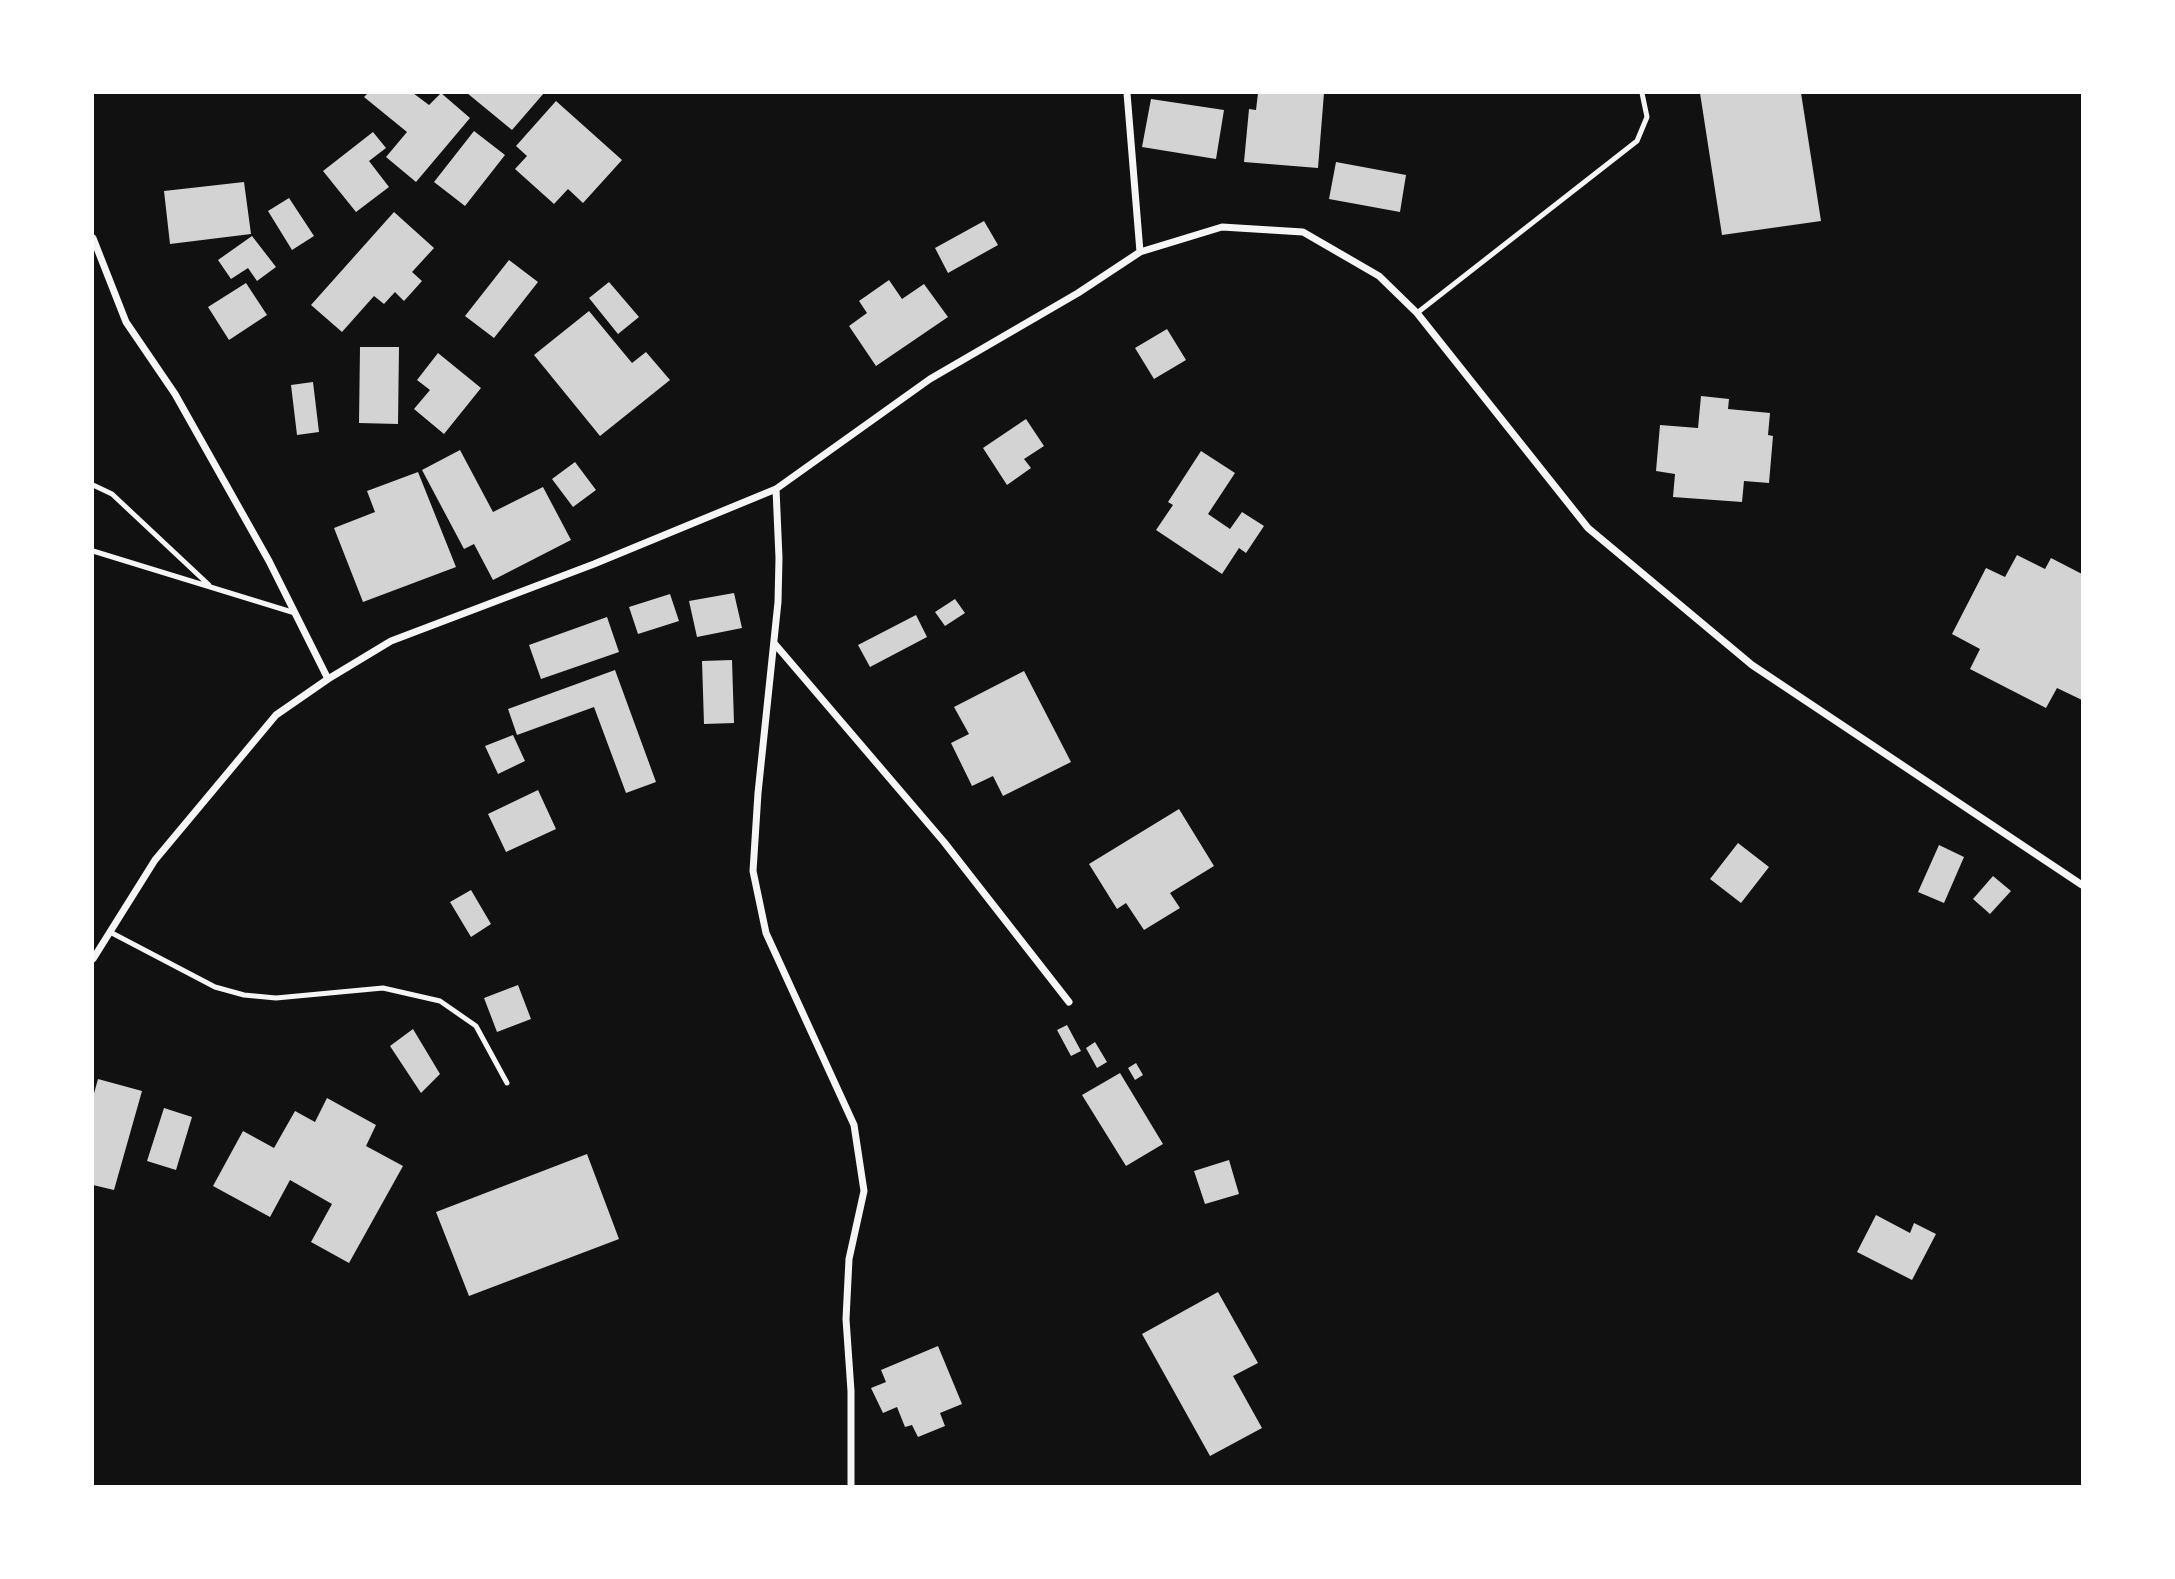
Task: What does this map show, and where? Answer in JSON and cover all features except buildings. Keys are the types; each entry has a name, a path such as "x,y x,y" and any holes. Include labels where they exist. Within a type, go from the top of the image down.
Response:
{"street":[{"path":"1127,93 1139,252"},
{"path":"93,959 155,860 276,715 328,679 391,641 594,564 776,489 930,379 1078,293 1139,252 1222,227 1303,232 1379,276 1417,313 1588,528 1752,665 2082,885"},
{"path":"93,238 126,322 175,394 269,561 328,679"},
{"path":"776,489 779,558 774,643 758,793 753,871 766,933 854,1125 864,1191 849,1259 846,1319 851,1391 851,1486"},
{"path":"774,643 944,842 1069,1002"}],"lane":[{"path":"1417,313 1637,141 1647,117 1642,93"},
{"path":"93,485 112,494 212,588"},
{"path":"93,551 295,613"},
{"path":"110,932 215,987 244,995 276,998 383,988 440,1001 476,1026 507,1083"}]}
